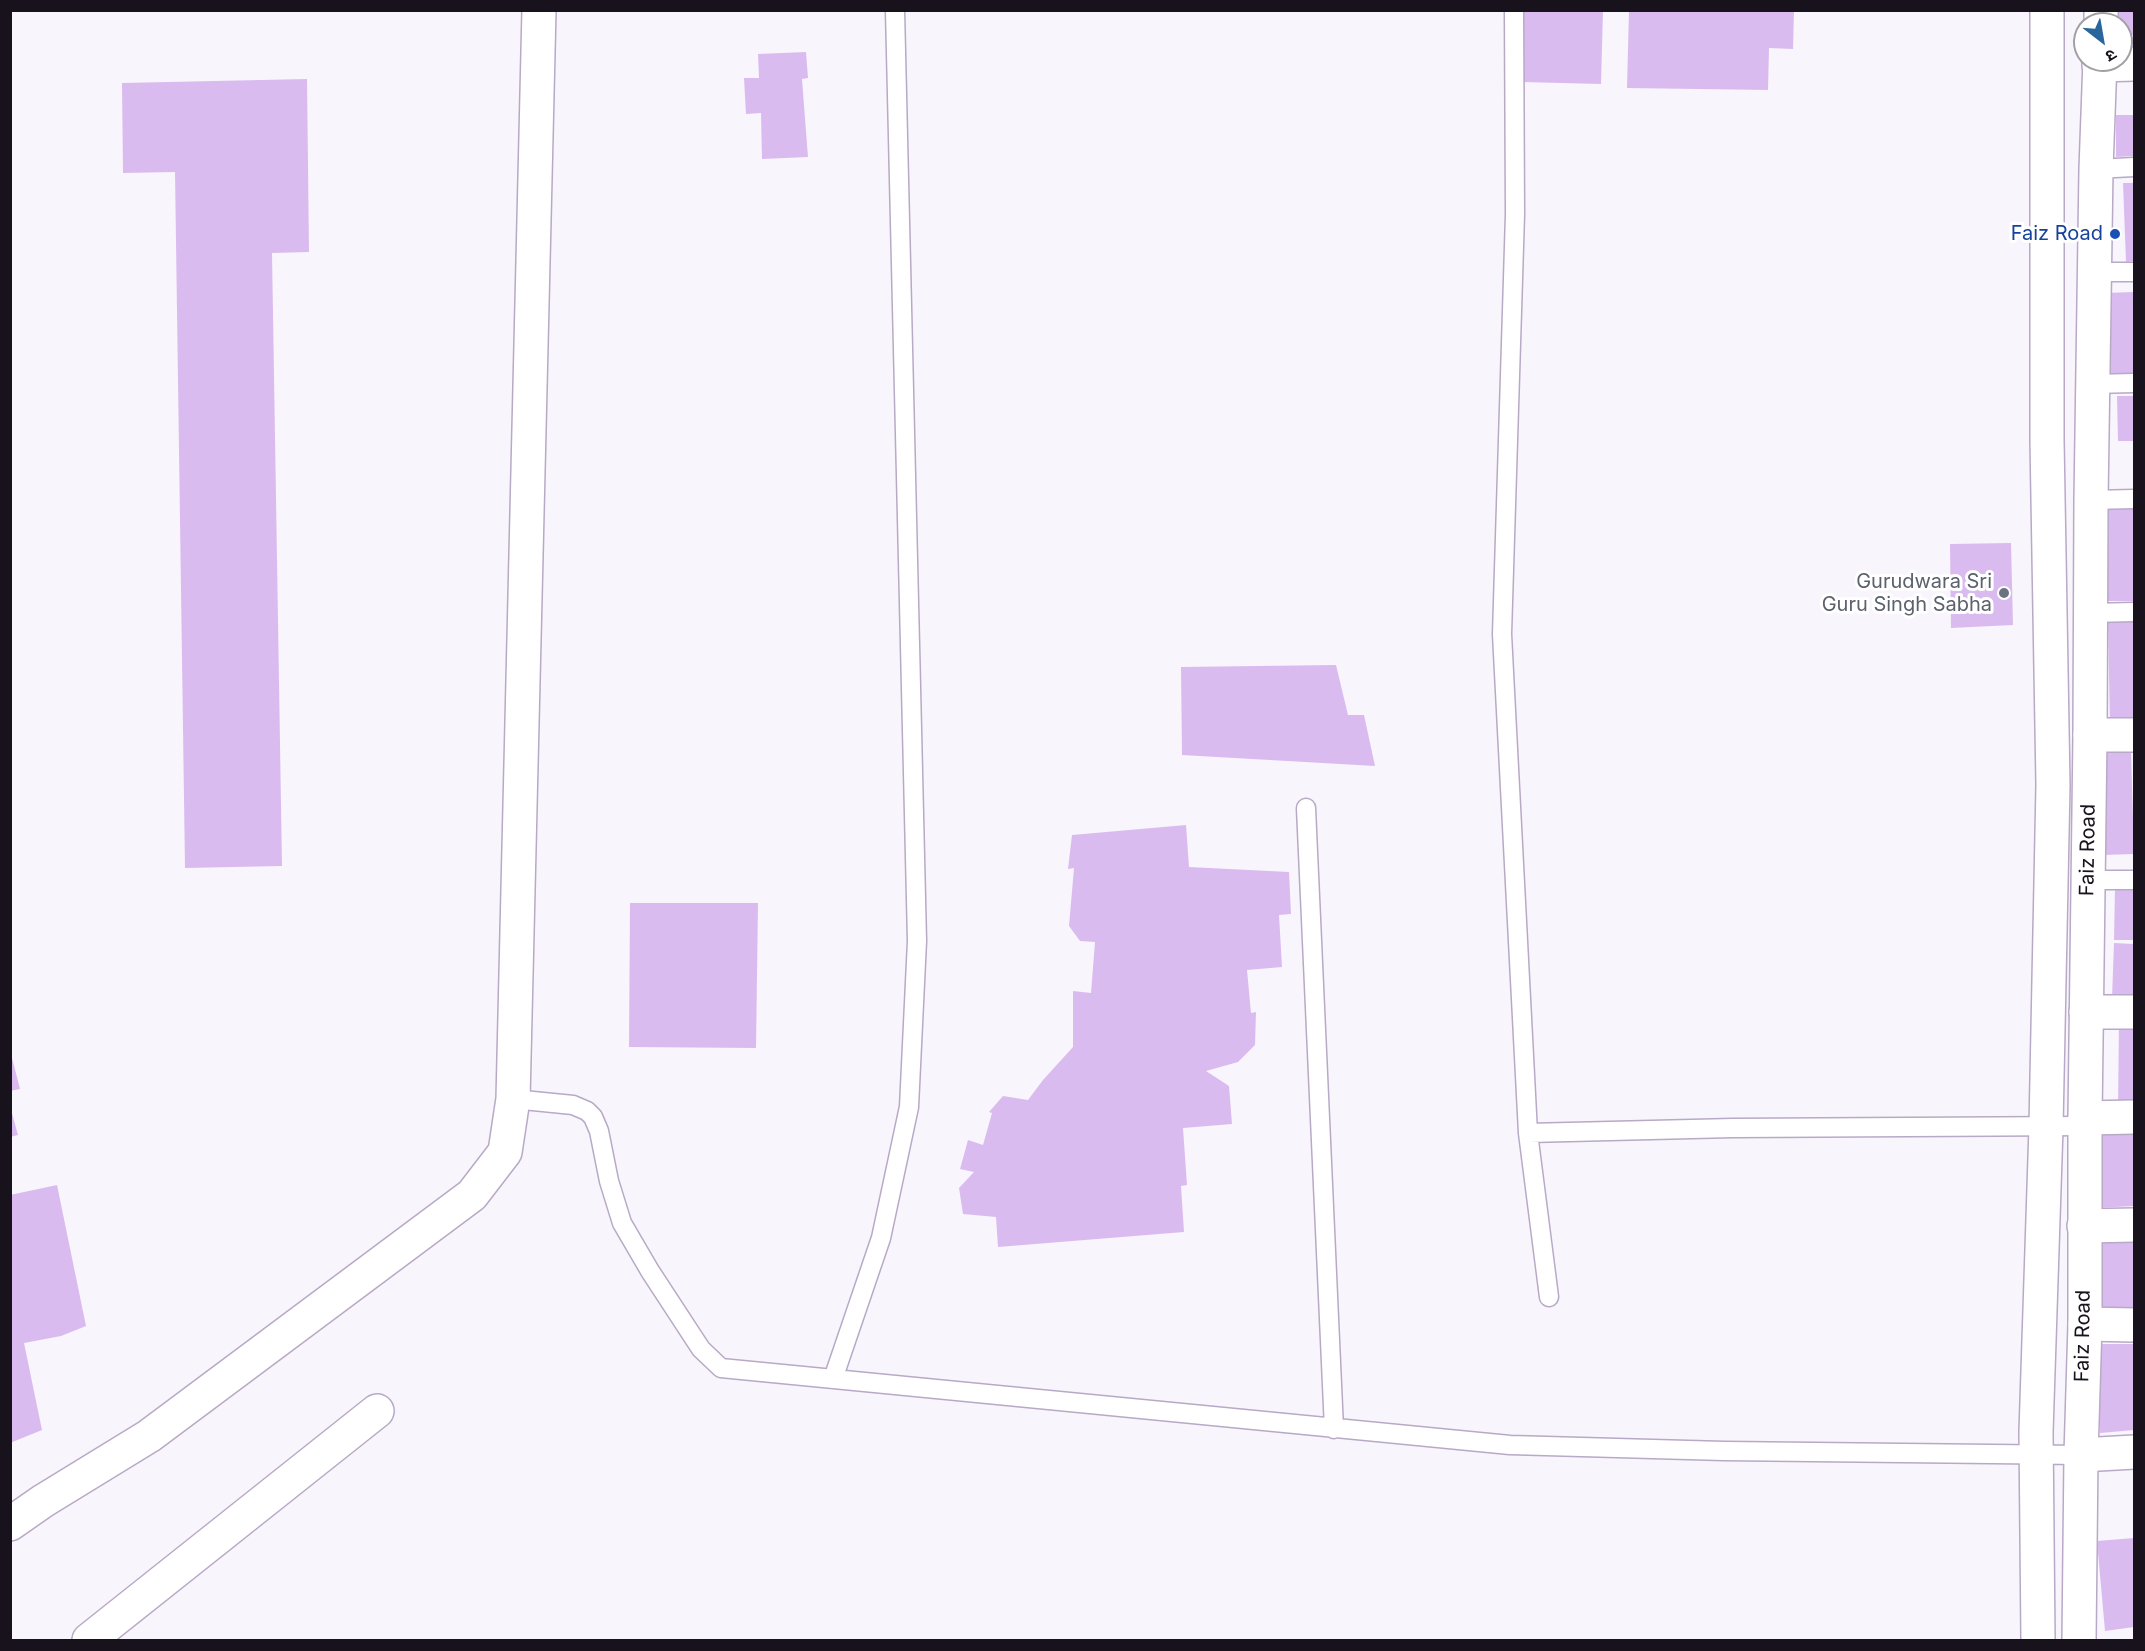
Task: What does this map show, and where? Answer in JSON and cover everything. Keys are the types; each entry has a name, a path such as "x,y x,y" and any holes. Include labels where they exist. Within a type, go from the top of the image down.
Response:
{"street":[{"path":"10,1524 149,1436 472,1195 504,1152 513,1099 539,10"},
{"path":"2026,10 2048,56"},
{"path":"2038,1641 2036,1454 2053,786 2047,440 2047,10"},
{"name":"Faiz Road","path":"2079,1641 2085,1324 2091,500 2100,72"},
{"path":"2090,735 2134,735"},
{"path":"2086,1012 2134,1012"},
{"path":"2085,1122 2134,1117"},
{"path":"2084,1226 2134,1225"},
{"path":"2085,1324 2134,1325"},
{"path":"89,1641 377,1411"},
{"path":"2081,1455 2134,1452"}],"lane":[{"path":"833,1378 881,1238 909,1107 916,953 895,10"},
{"path":"1514,10 1515,214 1502,634 1528,1133 1549,1297"},
{"path":"2096,169 2134,167"},
{"path":"2095,272 2134,272"},
{"path":"2094,384 2134,383"},
{"path":"2091,500 2134,500"},
{"path":"2090,613 2134,612"},
{"path":"1306,808 1334,1429"},
{"path":"2088,880 2134,880"},
{"path":"513,1099 573,1105 593,1117 599,1131 609,1181 622,1223 701,1349 721,1368 1510,1445 1724,1451 2081,1455"},
{"path":"1528,1133 1733,1128 2046,1127 2085,1122"}],"building":[{"path":"1523,10 1603,10 1601,84 1521,82"},
{"path":"1629,10 1794,10 1793,49 1769,48 1768,90 1627,88"},
{"path":"2110,10 2134,10 2134,35 2133,12 2110,12"},
{"path":"806,52 808,78 802,79 808,157 762,159 761,113 746,114 744,78 759,78 758,54"},
{"path":"307,79 309,252 272,253 282,866 185,868 175,172 123,173 122,83"},
{"path":"2116,115 2134,115 2134,156 2116,157"},
{"path":"2123,183 2134,183 2134,261 2126,262"},
{"path":"2134,292 2134,374 2108,375 2105,293"},
{"path":"2117,396 2134,396 2134,441 2118,441"},
{"path":"2104,507 2134,507 2134,601 2103,601"},
{"path":"2011,543 2013,625 1951,628 1950,544"},
{"path":"2134,621 2134,724 2110,725 2108,622"},
{"path":"1336,665 1348,715 1364,715 1375,766 1182,755 1181,667"},
{"path":"2131,750 2134,854 2104,855 2100,752"},
{"path":"1186,825 1189,867 1289,872 1291,914 1279,915 1282,967 1247,970 1251,1013 1256,1012 1255,1045 1238,1062 1206,1071 1229,1086 1232,1124 1183,1128 1187,1185 1181,1186 1184,1232 998,1247 996,1217 963,1214 959,1188 974,1172 960,1169 968,1140 983,1145 992,1113 989,1112 1003,1096 1028,1100 1073,1047 1073,991 1091,993 1095,942 1080,941 1069,926 1074,868 1068,869 1072,835"},
{"path":"2115,887 2134,887 2134,940 2114,940"},
{"path":"630,903 758,903 756,1048 629,1047"},
{"path":"2114,943 2134,944 2134,999 2112,998"},
{"path":"2119,1017 2134,1017 2134,1112 2118,1112"},
{"path":"10,1050 20,1089 10,1091"},
{"path":"10,1106 18,1135 10,1137"},
{"path":"2134,1123 2134,1206 2094,1208 2091,1125"},
{"path":"57,1185 86,1326 61,1336 24,1343 42,1430 10,1443 10,1195"},
{"path":"2133,1233 2134,1311 2092,1313 2090,1234"},
{"path":"2096,1344 2134,1344 2134,1430 2100,1433"},
{"path":"2134,1538 2134,1627 2105,1631 2097,1541"}],"place":[{"name":"Faiz Road","path":"2115,234"},
{"name":"Gurudwara Sri Guru Singh Sabha","path":"2004,593"}]}
